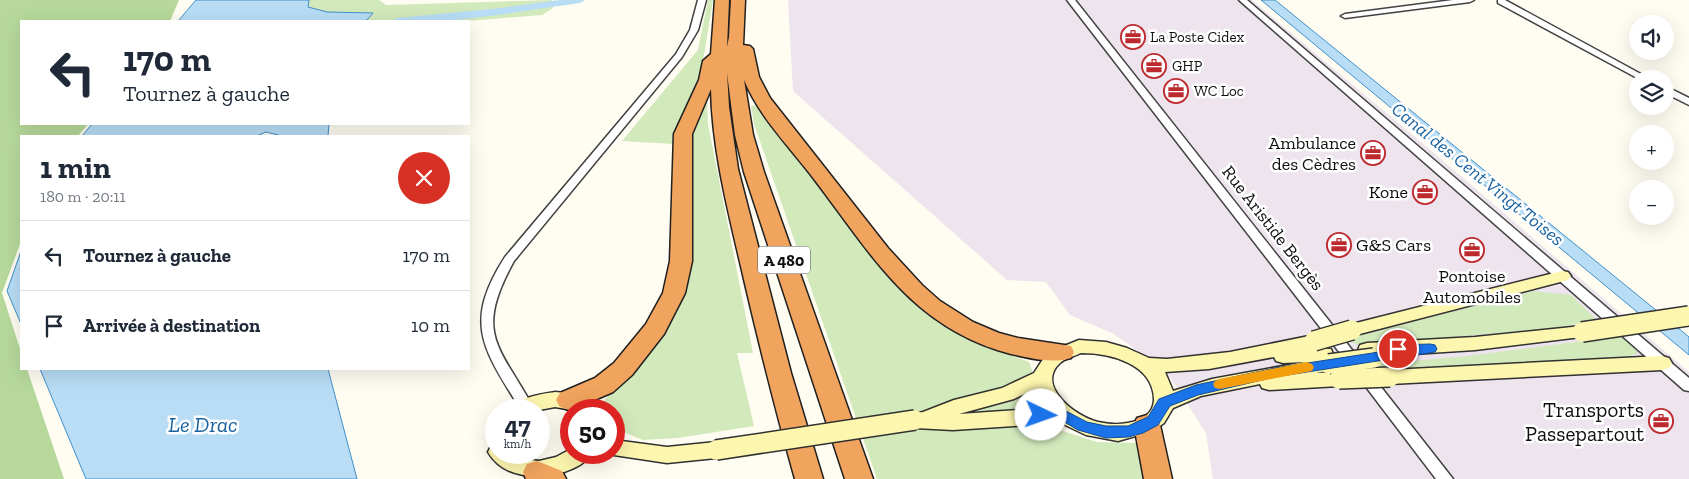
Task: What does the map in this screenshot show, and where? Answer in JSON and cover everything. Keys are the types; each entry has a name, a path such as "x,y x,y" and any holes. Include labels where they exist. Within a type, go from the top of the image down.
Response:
{"highway":[{"name":"A 480","path":"722,0 720,107 728,169 778,373 809,479"},
{"name":"A 480","path":"738,0 737,37 734,50 740,111 754,172 859,479"},
{"path":"737,37 745,49 754,84 770,109 886,259 921,296 951,320 1001,344 1029,351 1062,352"},
{"path":"571,399 604,385 623,369 656,328 674,293 681,261 683,134 689,115 704,88 710,71 711,61 720,53"},
{"path":"1147,426 1158,479"}],"main road":[{"path":"1326,359 1352,330 1536,281 1562,276"},
{"path":"1145,366 1178,366 1232,359 1326,359 1508,342 1689,316"},
{"path":"1079,347 1099,347 1128,355 1145,366 1160,384 1164,403 1158,416 1147,426 1128,432 1106,432 1083,426 1064,415 1047,396 1043,377 1049,363 1062,352 1079,347"},
{"path":"1164,403 1212,386 1326,359 1390,377 1662,363"},
{"path":"625,449 667,455 716,450 921,420 954,408 1007,394 1043,377"},
{"path":"921,420 955,422 1064,415"},
{"path":"508,464 518,469 544,475 563,464"}],"street":[{"path":"519,399 491,348 486,322 491,292 509,260 679,55 694,30 702,0"},
{"name":"Rue Aristide Bergès","path":"1071,0 1445,479"},
{"path":"1243,0 1689,386"},
{"path":"1345,16 1470,0"},
{"path":"1499,0 1629,70"},
{"path":"1674,94 1689,102"}],"shaded area":[{"path":"788,0 1252,0 1689,372 1689,479 1213,479 1206,433 1166,371 1114,334 1070,315 1046,282 1007,280 793,91"}],"green space":[{"path":"0,0 179,0 170,20 20,20 20,125 87,125 79,135 20,135 20,244 2,293 20,349 20,370 27,370 64,479 0,479"},
{"path":"309,0 379,0 386,5 552,0 553,8 542,15 470,21 367,20 372,13 327,12 308,7"},
{"path":"708,0 713,0 702,67 674,144 622,141 698,50"},
{"path":"707,99 708,124 753,353 737,353 754,426 678,438 643,440 625,433 625,399 606,399 644,353 680,298 689,126 700,104"},
{"path":"761,104 918,306 941,325 964,337 1029,362 1053,428 1097,442 1139,443 1144,479 877,479 754,124 751,106"},
{"path":"1533,291 1571,295 1596,319 1560,328 1357,345 1346,339"},
{"path":"1622,336 1629,340 1638,353 1610,363 1383,372 1370,368 1377,364 1467,356"}],"water":[{"path":"196,0 309,0 308,7 327,12 373,13 367,20 179,20"},
{"name":"Canal des Cent Vingt Toises","path":"1261,0 1275,0 1689,337 1689,355"},
{"path":"91,125 329,125 328,135 278,135 266,132 259,135 83,135"},
{"path":"20,254 20,322 7,291"},
{"name":"Le Drac","path":"40,370 328,370 357,479 86,479"}],"waterway":[{"path":"407,20 501,11 580,0"}],"slow traffic":[{"path":"1220,384 1307,367"}],"place":[{"name":"La Poste Cidex","path":"1133,37"},
{"name":"GHP","path":"1154,66"},
{"name":"WC Loc","path":"1176,91"},
{"name":"Ambulance des Cèdres","path":"1373,153"},
{"name":"Kone","path":"1425,192"},
{"name":"G&S Cars","path":"1339,245"},
{"name":"Pontoise Automobiles","path":"1472,250"},
{"name":"Transports Passepartout","path":"1661,421"}],"route":[{"path":"1041,415 1064,415 1094,430 1117,433 1128,432 1147,426 1158,416 1164,403 1196,390 1275,373 1430,349 1398,349"}]}
